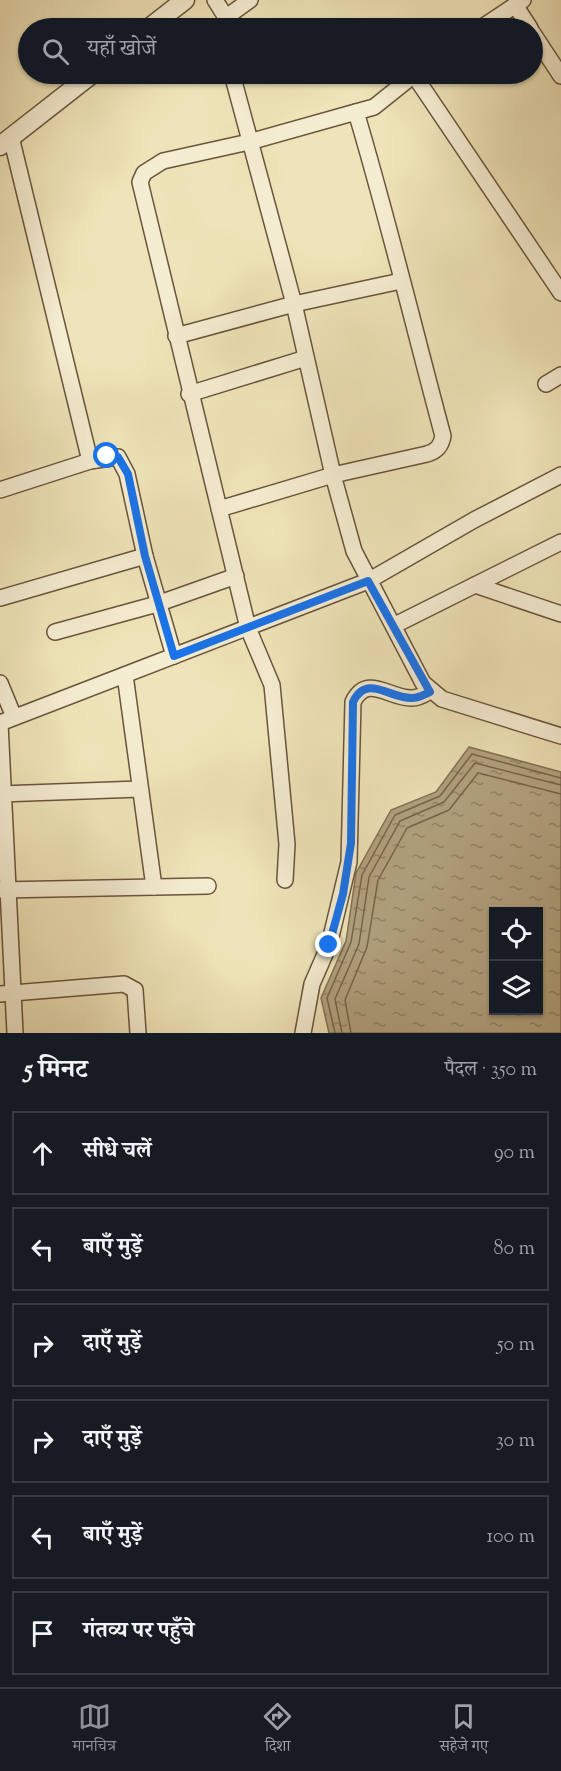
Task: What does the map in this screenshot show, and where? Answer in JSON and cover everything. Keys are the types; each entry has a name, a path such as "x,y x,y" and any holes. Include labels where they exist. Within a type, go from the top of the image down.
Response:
{"street":[{"path":"215,0 223,18"},
{"path":"232,18 250,0"},
{"path":"496,18 519,2 526,18"},
{"path":"159,18 175,3"},
{"path":"543,48 561,76"},
{"path":"79,84 6,141 90,460"},
{"path":"234,84 294,304 333,475 354,552 368,581 395,625 418,674 430,692 442,699 561,736"},
{"path":"285,880 287,844 272,685 248,628 189,394 140,182 144,173 163,161 249,142 374,107 403,84"},
{"path":"422,84 561,293"},
{"path":"219,509 333,475 427,454 439,448 441,443 443,436 401,281 389,222 356,112"},
{"path":"176,336 294,304 401,281"},
{"path":"189,394 306,358"},
{"path":"546,384 561,375"},
{"path":"0,490 90,460 118,457 123,464 157,604 174,656"},
{"path":"5,721 368,581 474,520 561,475"},
{"path":"395,625 561,542"},
{"path":"0,598 145,556"},
{"path":"55,632 157,604 236,576"},
{"path":"475,585 561,614"},
{"path":"125,675 154,887"},
{"path":"0,683 5,721 2,794 6,994 15,1033"},
{"path":"303,1033 312,984 329,945 348,862 353,702 357,693 369,688 413,698 430,692"},
{"path":"2,794 140,789"},
{"path":"4,890 208,886"},
{"path":"6,994 124,984 135,990 138,1033"}],"water":[{"path":"469,747 561,772 561,1033 329,1033 321,998 346,941 356,873 391,810 436,792"}],"route":[{"path":"107,456 118,457 128,474 157,604 174,656 368,581 395,625 418,674 430,692 418,697 406,698 369,688 357,693 353,702 351,843 343,894 329,945"}]}
